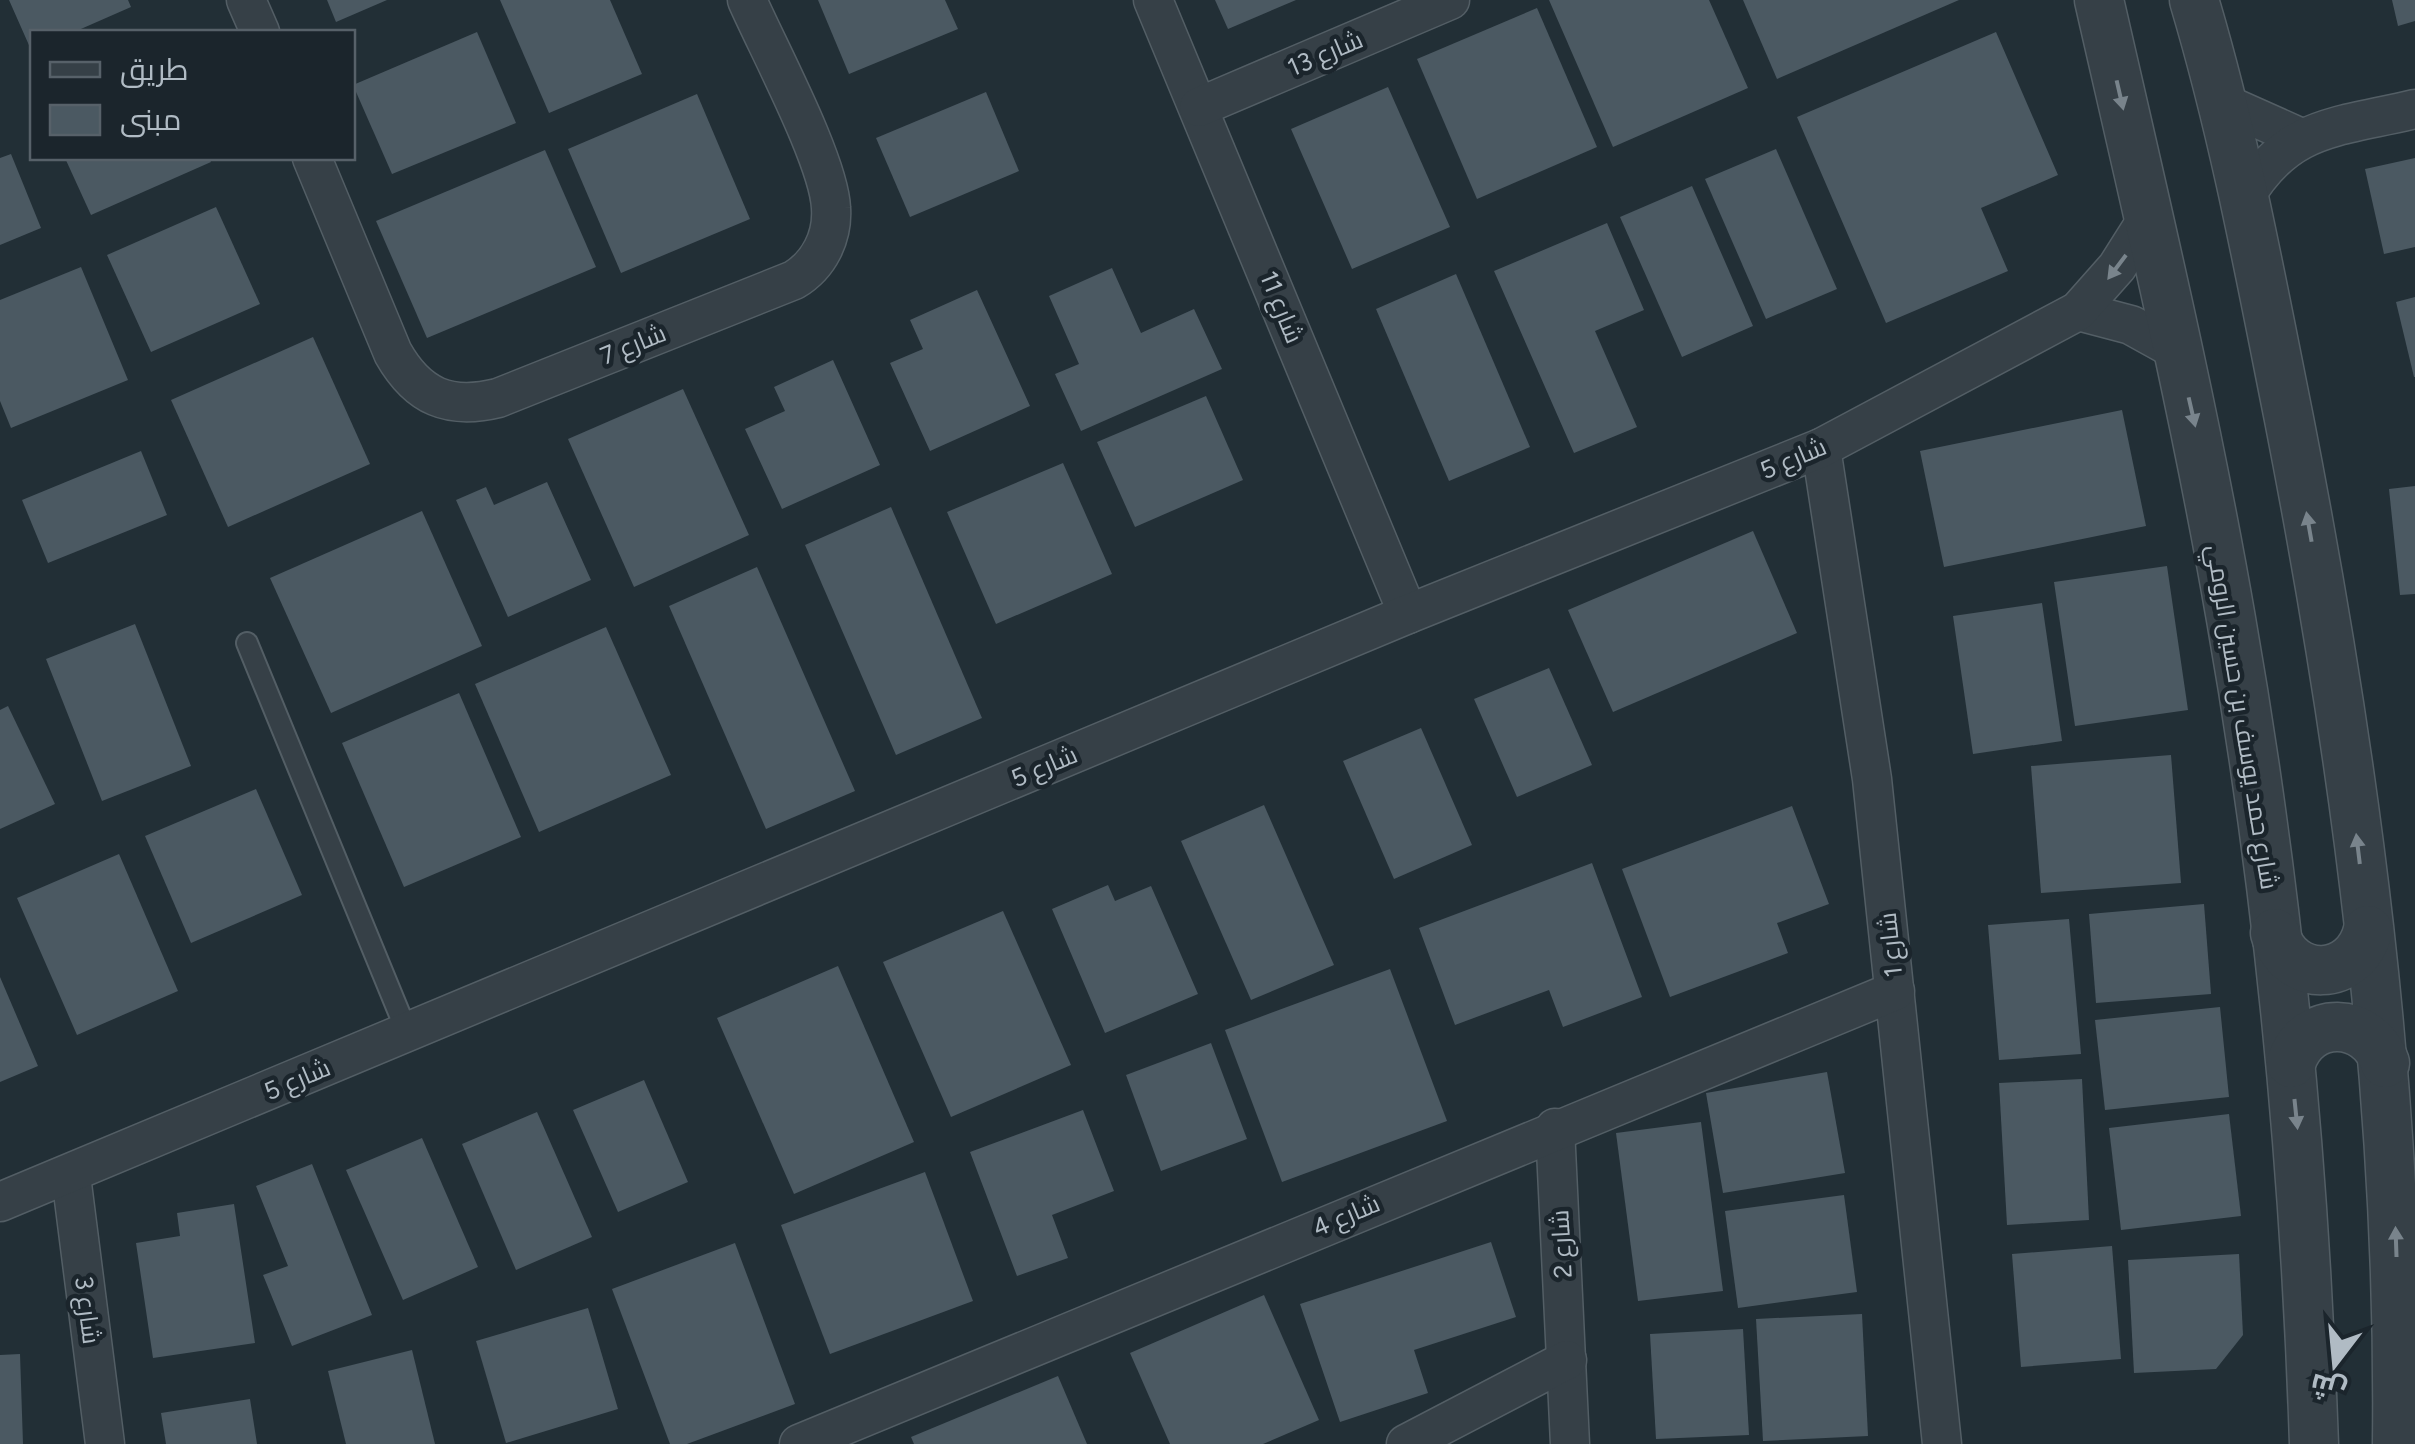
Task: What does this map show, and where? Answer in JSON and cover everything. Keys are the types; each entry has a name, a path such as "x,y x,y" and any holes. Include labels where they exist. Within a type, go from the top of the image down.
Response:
{"street":[{"path":"246,0 259,30"},
{"name":"شارع 7","path":"313,160 394,353 412,383 433,398 463,405 498,398 794,280 820,255 831,226 828,185 748,0"},
{"name":"شارع 11","path":"1153,0 1408,614"},
{"name":"شارع 13","path":"1199,107 1450,0"},
{"name":"شارع حمد يوسف بن حسين الرومي","path":"2098,0 2178,351 2232,620 2291,1064 2307,1240 2314,1444"},
{"path":"2194,0 2224,104 2332,659 2385,1063 2396,1236 2398,1444"},
{"path":"2224,104 2299,137"},
{"path":"2243,200 2267,164 2299,137 2415,109"},
{"name":"شارع 5","path":"0,1202 72,1176 406,1032 1408,614 1821,448 2078,311 2118,268 2148,218"},
{"path":"2078,311 2131,325 2178,351"},
{"name":"شارع 1","path":"1821,448 1857,667 1942,1444"},
{"path":"2275,933 2290,960 2319,972 2334,970 2354,958 2368,930"},
{"name":"شارع 4","path":"799,1444 1895,991"},
{"path":"2291,1064 2307,1036 2337,1026 2368,1036 2385,1063"},
{"name":"شارع 2","path":"1556,1128 1570,1444"},
{"name":"شارع 3","path":"72,1176 105,1444"},
{"path":"1406,1444 1568,1360"}],"lane":[{"path":"247,643 406,1032"}],"building":[{"path":"9,0 128,0 131,7 79,30 30,30 30,47"},
{"path":"327,0 387,0 336,22"},
{"path":"500,0 610,0 642,74 549,113"},
{"path":"818,0 945,0 958,29 849,74"},
{"path":"1215,0 1296,0 1228,29"},
{"path":"1549,0 1709,0 1748,88 1613,147"},
{"path":"1743,0 1959,0 1777,79"},
{"path":"2392,0 2415,0 2415,21 2398,26"},
{"path":"1537,8 1597,147 1477,199 1417,59"},
{"path":"477,32 516,123 392,174 355,84"},
{"path":"1996,32 2058,175 1981,208 2008,271 1886,323 1797,117"},
{"path":"1388,87 1450,227 1352,269 1291,129"},
{"path":"986,92 1019,171 910,217 876,138"},
{"path":"697,94 750,219 621,273 568,149"},
{"path":"1776,149 1837,289 1766,319 1705,179"},
{"path":"545,150 596,267 427,338 376,221"},
{"path":"11,154 41,228 0,245 0,158"},
{"path":"2415,158 2415,247 2384,254 2365,169"},
{"path":"66,160 211,162 91,215"},
{"path":"1692,186 1753,326 1682,357 1620,217"},
{"path":"216,207 260,304 151,352 107,255"},
{"path":"1607,223 1644,310 1595,331 1637,427 1574,453 1494,271"},
{"path":"81,267 128,380 11,428 0,401 0,300"},
{"path":"1112,268 1141,333 1194,309 1222,369 1081,431 1055,374 1079,364 1049,296"},
{"path":"1456,274 1530,447 1449,481 1376,309"},
{"path":"977,290 1030,406 930,451 890,363 923,349 910,320"},
{"path":"2415,297 2415,377 2414,377 2396,302"},
{"path":"313,337 370,464 228,527 171,400"},
{"path":"833,360 880,465 782,509 745,429 785,411 774,387"},
{"path":"683,389 749,535 634,587 568,439"},
{"path":"1206,396 1243,480 1135,527 1097,442"},
{"path":"2122,410 2146,526 1944,567 1920,451"},
{"path":"141,451 167,515 48,563 22,500"},
{"path":"1063,463 1112,574 996,624 947,512"},
{"path":"547,482 591,580 508,617 456,500 486,487 494,505"},
{"path":"2415,486 2415,594 2400,595 2389,489"},
{"path":"891,507 982,718 896,755 805,545"},
{"path":"422,511 482,646 331,713 270,578"},
{"path":"1753,531 1797,633 1613,712 1568,610"},
{"path":"2167,566 2188,710 2075,726 2054,582"},
{"path":"757,567 855,791 766,829 669,606"},
{"path":"2042,603 2062,741 1973,754 1953,616"},
{"path":"135,624 191,766 102,801 46,659"},
{"path":"606,627 671,775 539,832 475,684"},
{"path":"1549,668 1592,765 1517,797 1474,699"},
{"path":"459,693 521,837 404,887 342,743"},
{"path":"8,706 55,804 0,829 0,710"},
{"path":"1421,728 1472,845 1394,879 1343,761"},
{"path":"2171,755 2181,883 2041,893 2031,766"},
{"path":"256,789 302,895 191,943 145,836"},
{"path":"1264,805 1334,965 1251,1000 1181,841"},
{"path":"1792,806 1829,904 1777,923 1788,953 1670,997 1622,869"},
{"path":"119,854 178,991 77,1035 17,898"},
{"path":"1592,863 1642,997 1563,1027 1549,990 1455,1025 1419,928"},
{"path":"1108,885 1115,901 1151,886 1198,994 1105,1033 1052,909"},
{"path":"2204,904 2211,994 2096,1003 2089,914"},
{"path":"1003,911 1071,1065 951,1117 883,962"},
{"path":"2069,919 2081,1054 1999,1060 1988,925"},
{"path":"838,966 914,1142 794,1194 717,1018"},
{"path":"1390,969 1447,1121 1282,1182 1225,1030"},
{"path":"0,977 38,1066 0,1082"},
{"path":"2220,1007 2229,1097 2105,1110 2095,1020"},
{"path":"1211,1043 1247,1139 1161,1171 1126,1075"},
{"path":"1827,1072 1845,1173 1723,1193 1706,1093"},
{"path":"2082,1079 2089,1220 2007,1225 1999,1083"},
{"path":"644,1080 688,1182 618,1212 573,1110"},
{"path":"1083,1110 1114,1191 1052,1215 1068,1258 1017,1276 970,1152"},
{"path":"537,1112 592,1237 516,1270 462,1144"},
{"path":"2229,1114 2241,1216 2121,1230 2109,1128"},
{"path":"1701,1122 1723,1291 1638,1301 1616,1133"},
{"path":"422,1138 478,1267 403,1300 346,1170"},
{"path":"312,1164 372,1315 292,1346 263,1275 288,1266 256,1186"},
{"path":"925,1172 973,1301 830,1354 781,1225"},
{"path":"1844,1195 1857,1292 1738,1308 1725,1211"},
{"path":"234,1204 255,1343 153,1358 136,1243 180,1236 177,1213"},
{"path":"1491,1242 1516,1317 1414,1350 1428,1393 1340,1422 1300,1304"},
{"path":"735,1243 795,1404 687,1444 670,1444 612,1289"},
{"path":"2112,1246 2121,1359 2021,1367 2012,1254"},
{"path":"2239,1254 2243,1335 2216,1369 2134,1373 2128,1260"},
{"path":"1264,1295 1319,1420 1263,1444 1170,1444 1130,1353"},
{"path":"588,1308 618,1409 506,1443 476,1341"},
{"path":"1862,1314 1868,1436 1763,1441 1756,1319"},
{"path":"1743,1329 1749,1435 1656,1439 1650,1334"},
{"path":"412,1350 435,1444 346,1444 328,1371"},
{"path":"20,1354 23,1444 0,1444 0,1355"},
{"path":"1058,1376 1087,1444 914,1444 911,1437"},
{"path":"250,1399 257,1444 166,1444 161,1413"}]}
